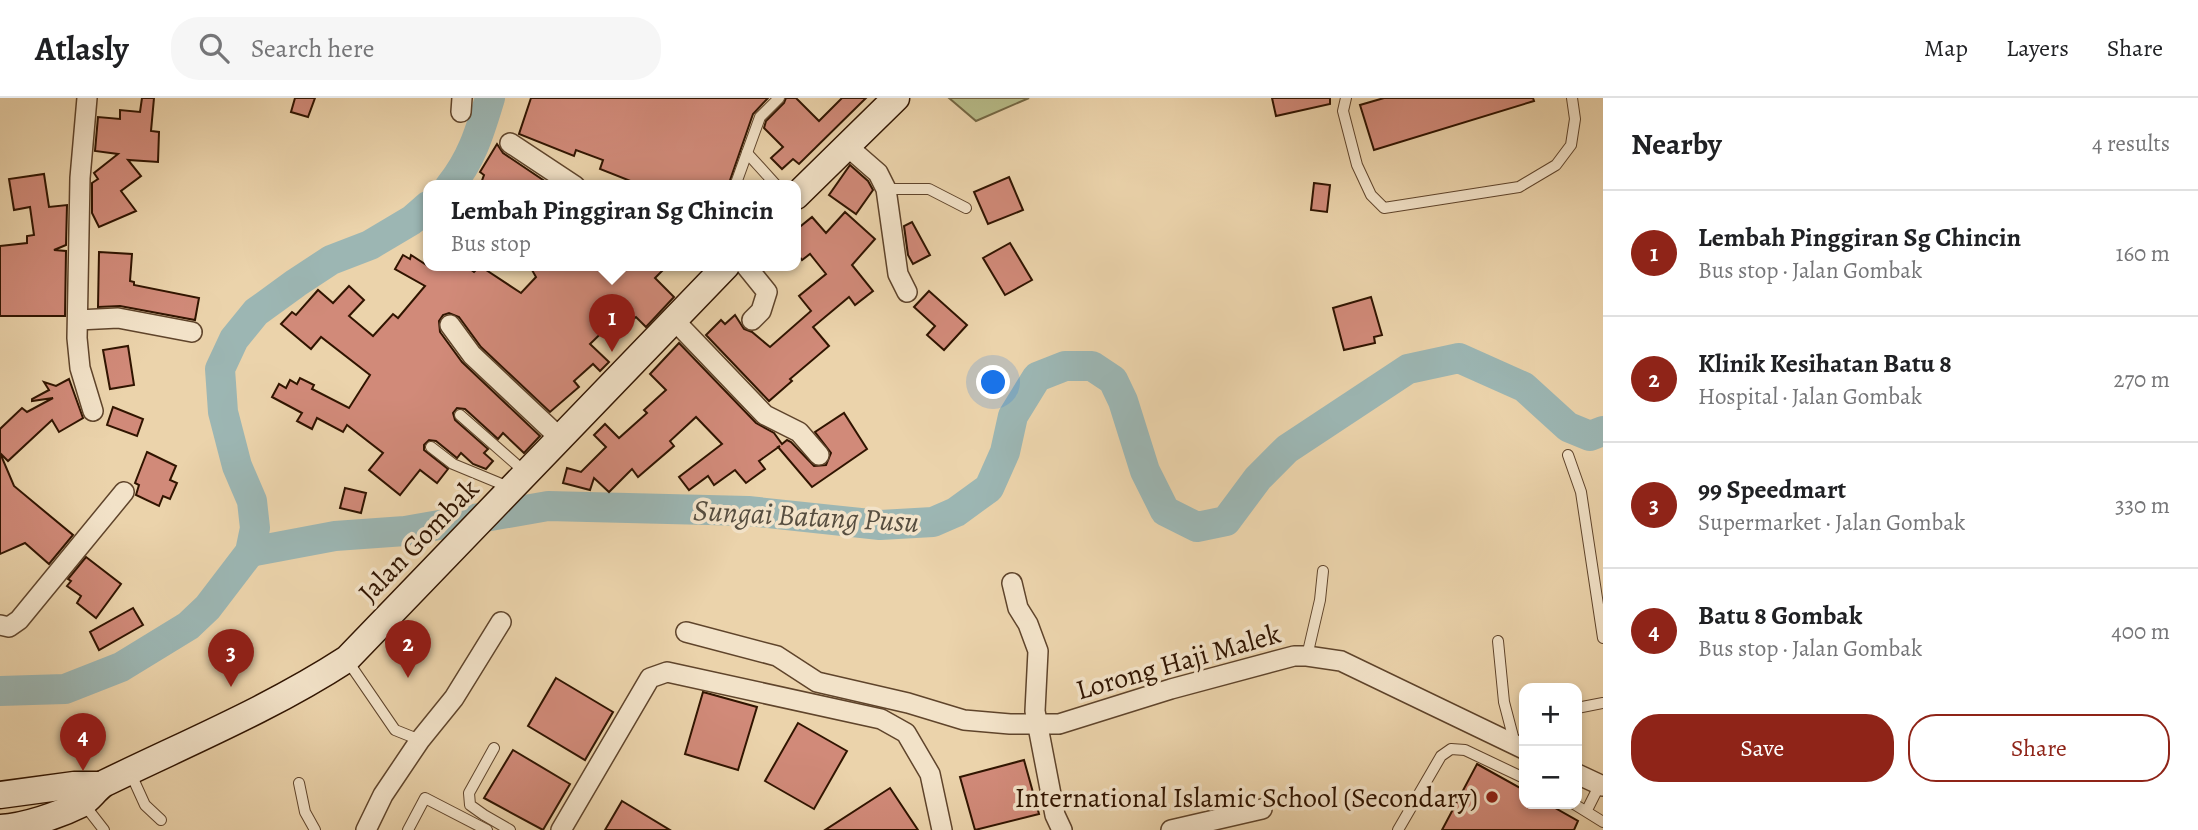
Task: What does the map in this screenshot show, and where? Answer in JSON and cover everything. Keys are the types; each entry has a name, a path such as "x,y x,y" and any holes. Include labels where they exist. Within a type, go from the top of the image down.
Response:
{"main road":[{"path":"801,191 896,98"},
{"name":"Jalan Gombak","path":"0,828 17,827 86,791 290,694 346,659 723,271"},
{"name":"Jalan Gombak","path":"0,795 86,791"}],"street":[{"path":"87,98 79,178 78,320 80,368 93,411"},
{"path":"510,143 566,180"},
{"path":"846,146 878,173 886,190 898,274 907,292"},
{"path":"733,271 766,292 761,311 752,320"},
{"path":"78,320 118,318 192,332"},
{"path":"674,320 765,415 799,432 819,456"},
{"path":"450,325 472,355 559,437"},
{"path":"0,625 9,627 19,620 124,492"},
{"path":"1012,583 1018,608 1028,624 1038,652 1035,711 1055,815 1062,830"},
{"path":"366,830 383,795 420,740 454,698 501,622"},
{"name":"Lorong Haji Malek","path":"686,632 777,656 817,682 908,702 964,720 1010,724 1059,724 1171,689 1294,656 1307,656 1342,662 1519,746"},
{"path":"561,830 650,678 667,672 881,719 905,733 930,774 942,830"},
{"path":"1582,776 1601,785"},
{"path":"1171,830 1262,809"}],"lane":[{"path":"737,180 760,117 779,98"},
{"path":"1346,98 1343,111 1357,165 1371,195 1384,208 1518,187 1556,165 1571,145 1575,119 1572,98"},
{"path":"747,153 772,180"},
{"path":"886,190 929,189 966,208"},
{"path":"460,415 513,486"},
{"path":"431,447 453,464 513,486"},
{"path":"1568,455 1581,492 1603,638"},
{"path":"1307,656 1320,600 1323,571"},
{"path":"1498,641 1504,702 1519,746"},
{"path":"346,659 395,730 420,740"},
{"path":"1582,707 1603,703"},
{"path":"494,748 469,793 470,805 506,829"},
{"path":"1398,830 1441,756 1451,749 1465,750 1519,776"},
{"path":"130,772 145,805 161,820"},
{"path":"299,783 305,813 315,830"},
{"path":"1587,810 1601,785"},
{"path":"86,791 104,830"},
{"path":"408,830 425,798 487,830"},
{"path":"1582,808 1603,822"}],"green space":[{"path":"949,98 1029,98 976,121"}],"building":[{"path":"142,98 154,98 151,131 159,132 158,162 128,160 141,176 121,191 136,211 99,227 92,213 92,183 98,179 94,173 118,154 95,151 98,117 120,119 120,110 140,112"},
{"path":"295,98 315,98 308,117 291,112"},
{"path":"531,98 768,98 753,114 730,180 628,180 600,169 603,160 576,150 574,156 519,134"},
{"path":"786,98 796,98 819,121 842,98 866,98 799,164 793,159 782,169 771,158 783,147 764,128 766,121"},
{"path":"1272,98 1330,98 1330,104 1276,116"},
{"path":"1384,98 1533,98 1534,101 1374,150 1360,105"},
{"path":"497,144 503,153 543,180 482,180 484,175 480,172"},
{"path":"850,165 868,181 873,190 856,214 829,195"},
{"path":"44,174 49,207 67,205 66,245 54,250 66,251 65,316 0,316 0,246 27,243 27,236 34,235 30,207 14,210 9,179"},
{"path":"1009,177 1023,210 988,224 974,192"},
{"path":"1314,183 1330,185 1327,212 1311,210"},
{"path":"845,212 875,239 852,265 873,291 855,305 849,297 813,327 829,346 769,401 706,335 721,320 725,324 735,315 744,329 770,347 811,311 799,296 826,274 810,254 801,259 801,226 812,217 826,233"},
{"path":"912,222 930,255 913,264 908,255 904,226"},
{"path":"1010,243 1032,280 1005,295 983,258"},
{"path":"99,252 132,254 130,281 134,282 134,285 199,298 195,320 120,306 98,307"},
{"path":"403,255 410,259 411,255 423,263 423,271 488,271 521,293 536,277 533,271 662,271 655,278 674,297 646,327 636,317 630,322 622,314 619,316 590,344 609,362 600,371 593,364 574,381 579,387 550,412 481,347 459,317 449,313 443,315 439,321 440,332 462,362 540,436 524,453 503,433 498,439 465,409 457,408 453,413 455,420 488,449 484,453 493,461 486,469 473,464 461,453 457,458 436,441 429,440 424,445 424,450 448,469 437,483 420,470 400,495 369,470 383,453 347,425 343,432 317,418 312,429 297,421 302,413 272,397 279,384 286,388 290,380 297,384 300,378 314,385 312,389 349,408 370,375 321,337 311,349 281,324 292,312 296,315 318,290 333,303 349,286 364,300 349,316 373,336 393,314 398,318 425,286 395,269"},
{"path":"929,291 967,325 944,350 927,335 935,326 914,307"},
{"path":"1371,297 1382,335 1374,337 1375,343 1344,350 1333,308"},
{"path":"679,343 756,423 774,433 782,444 787,440 791,442 814,466 826,465 831,453 815,432 844,413 867,449 812,487 778,447 759,461 765,469 746,483 735,470 714,485 708,476 689,490 679,477 722,444 696,417 670,441 674,446 638,477 632,469 609,492 594,478 590,490 563,483 567,468 581,472 606,447 594,435 605,424 619,438 647,413 644,410 666,390 650,374"},
{"path":"128,346 134,385 110,389 103,350"},
{"path":"69,379 83,418 59,432 52,420 8,461 0,453 0,429 22,408 27,412 53,398 32,401 49,390 44,382 56,386"},
{"path":"113,407 143,419 137,436 107,425"},
{"path":"147,452 176,466 170,480 177,483 170,499 163,496 159,506 136,495 139,485 135,483"},
{"path":"0,453 14,486 73,535 49,564 25,543 0,554"},
{"path":"345,488 366,493 361,513 340,508"},
{"path":"86,557 121,584 96,618 77,603 81,596 67,586 71,581 68,579"},
{"path":"133,608 143,625 99,650 90,632"},
{"path":"556,678 613,712 585,760 528,726"},
{"path":"703,692 757,707 738,770 685,754"},
{"path":"798,723 847,751 814,809 765,781"},
{"path":"513,750 570,784 543,830 484,798"},
{"path":"1024,760 1039,814 975,830 960,777"},
{"name":"International Islamic School (Secondary)","path":"1477,764 1519,787 1519,809 1557,809 1578,821 1574,830 1442,830"},
{"path":"890,788 918,830 825,830"},
{"path":"622,801 670,830 605,830"}],"waterway":[{"path":"455,180 470,155 490,98"},
{"path":"0,691 65,689 121,667 188,626 208,607 250,552 255,528 252,501 237,466 223,412 220,369 234,339 256,312 296,283 331,260 370,245 423,210"},
{"name":"Sungai Batang Pusu","path":"250,552 335,536 405,531 548,506 748,511 880,525 933,522 956,512 989,488 1005,452 1013,416 1037,377 1065,366 1092,366 1113,380 1123,401 1145,471 1165,511 1197,527 1226,521 1258,478 1287,449 1408,369 1459,358 1524,387 1568,427 1590,436 1603,431"}],"place":[{"name":"Lembah Pinggiran Sg Chincin","path":"612,352"},
{"name":"Klinik Kesihatan Batu 8","path":"408,678"},
{"name":"99 Speedmart","path":"231,687"},
{"name":"Batu 8 Gombak","path":"83,771"},
{"name":"International Islamic School (Secondary)","path":"1492,797"}]}
